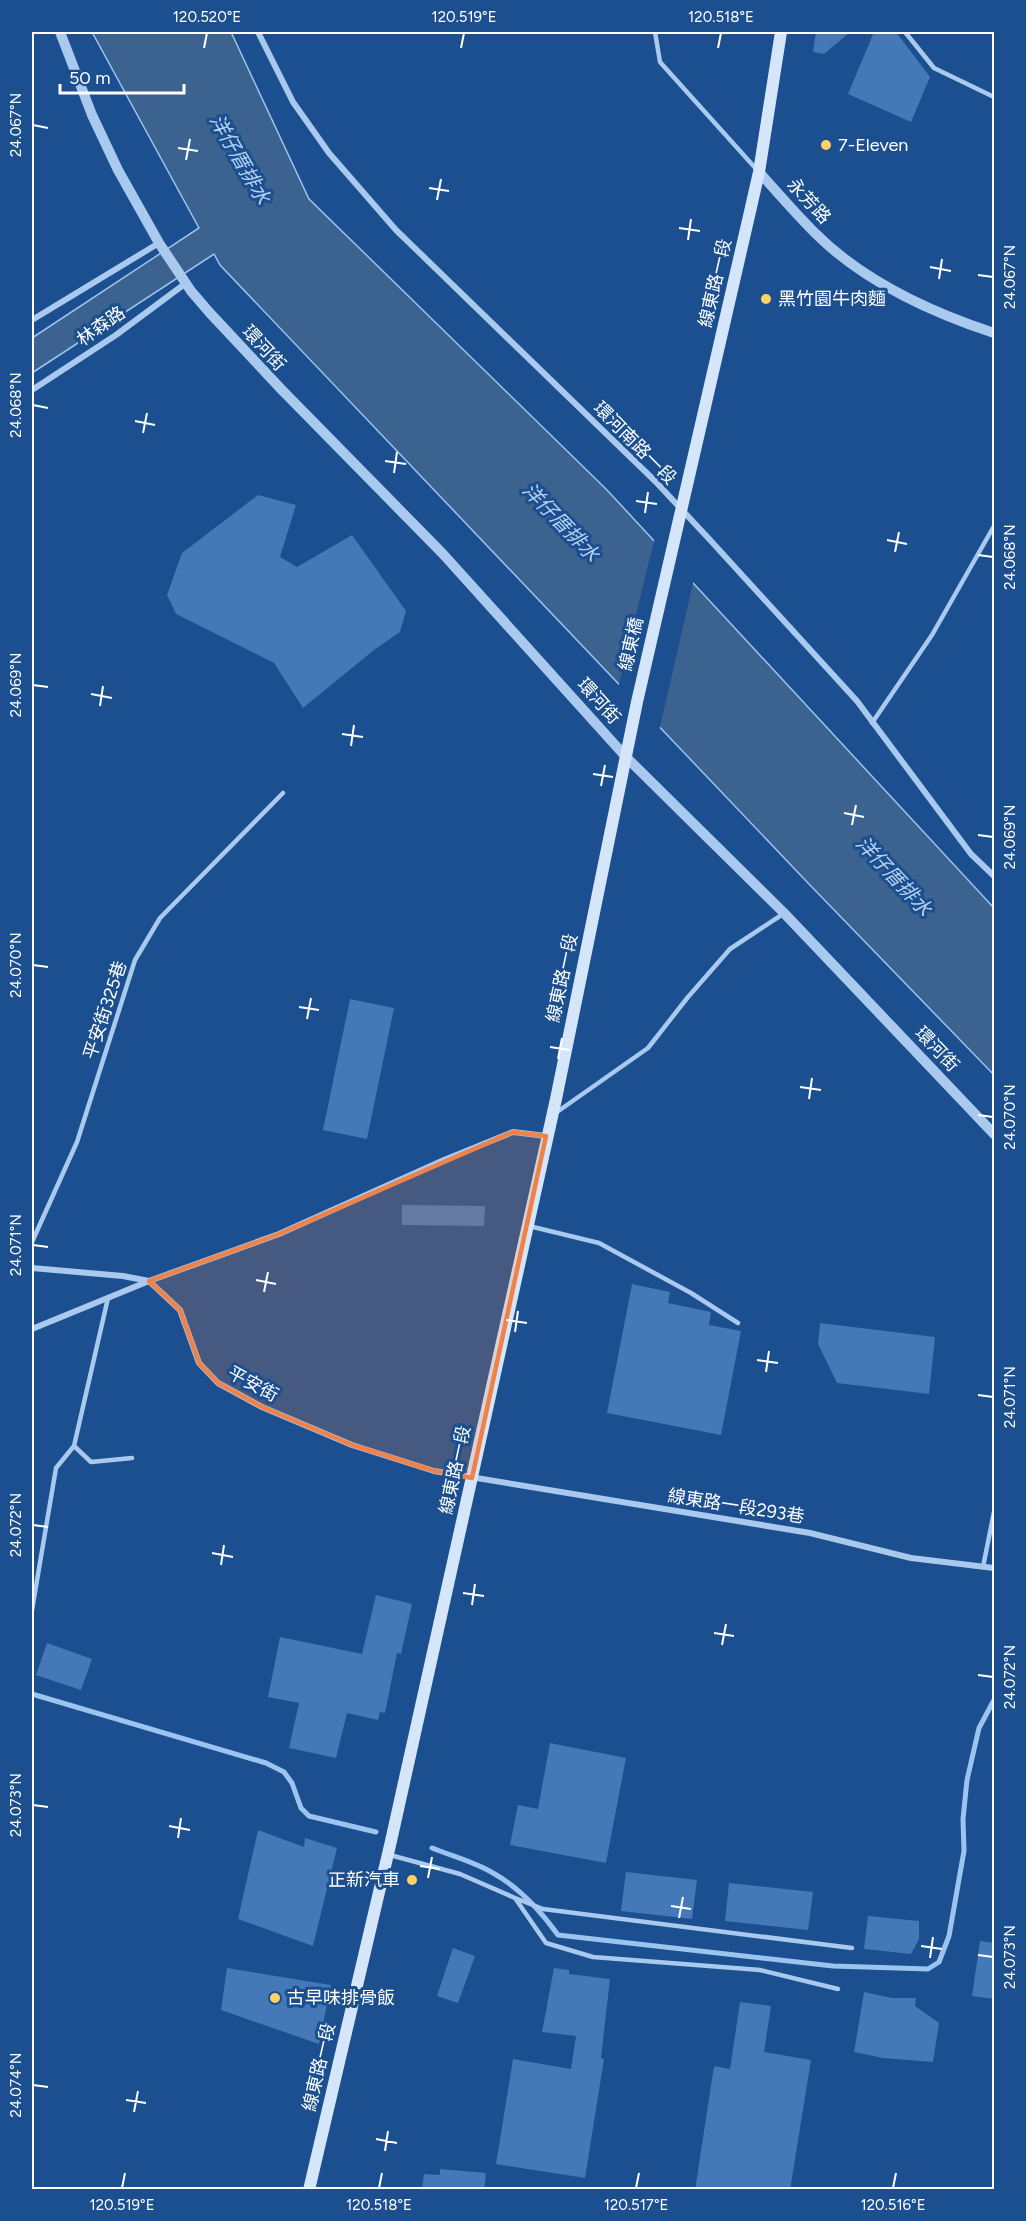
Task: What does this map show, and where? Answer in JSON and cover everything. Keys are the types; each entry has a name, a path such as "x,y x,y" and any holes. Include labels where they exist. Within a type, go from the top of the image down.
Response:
{"main road":[{"name":"線東路一段","path":"673,540 759,172 781,32"},
{"name":"線東橋","path":"626,757 673,540"},
{"name":"線東路一段","path":"309,2190 388,1854 552,1116 626,757"}],"street":[{"name":"環河街","path":"60,32 92,115 118,170 159,243 209,312 443,554 626,757 784,913 994,1134"},
{"name":"環河南路一段","path":"258,32 293,102 329,153 396,230 655,481 857,701 971,854 994,876"},
{"name":"永芳路","path":"759,172 816,234 864,273 890,289 944,314 994,333"},
{"path":"32,320 159,243"},
{"name":"林森路","path":"32,390 116,335 186,283"},
{"path":"32,1329 149,1281 279,1234 444,1160 513,1132 546,1136"},
{"path":"32,1268 123,1276 149,1281"},
{"name":"平安街","path":"149,1281 180,1310 199,1363 218,1383 262,1407 352,1445 434,1472 471,1478"},
{"name":"線東路一段293巷","path":"471,1478 810,1533 911,1558 994,1568"}],"lane":[{"name":"永芳路","path":"654,32 660,62 759,172"},
{"path":"904,32 934,68 994,97"},
{"path":"872,723 932,635 994,526"},
{"name":"平安街325巷","path":"32,1242 77,1142 135,960 160,918 283,793"},
{"path":"552,1116 648,1048 730,949 784,913"},
{"path":"526,1226 599,1243 691,1293 738,1323"},
{"path":"32,1610 56,1468 74,1446 108,1298"},
{"path":"74,1446 91,1462 132,1458"},
{"path":"983,1567 994,1512"},
{"path":"388,1854 460,1875 543,1909 852,1948"},
{"path":"515,1898 546,1943 593,1957 760,1970 838,1989"}],"highlighted area":[{"path":"513,1132 546,1136 472,1478 434,1471 352,1445 262,1407 218,1383 199,1363 180,1310 149,1281 279,1234"}],"water":[{"name":"洋仔厝排水","path":"92,32 231,32 309,199 607,490 994,908 994,1075 808,883 220,265 214,254 32,373 32,338 199,228"}],"pier":[{"path":"655,537 694,579 659,731 618,688"}],"building":[{"path":"816,32 850,32 824,54 813,52"},
{"path":"874,32 896,32 930,77 911,122 848,94"},
{"path":"258,495 296,505 280,557 297,567 352,535 406,611 400,632 374,650 303,708 274,663 176,614 167,595 182,553"},
{"path":"350,999 394,1008 367,1139 323,1130"},
{"path":"402,1205 485,1206 484,1226 402,1225"},
{"path":"632,1284 670,1292 668,1303 711,1312 709,1325 741,1331 721,1435 607,1413"},
{"path":"820,1323 935,1337 929,1394 837,1383 818,1344"},
{"path":"376,1595 412,1604 401,1654 397,1653 385,1713 380,1712 378,1720 347,1713 336,1758 289,1748 299,1703 268,1697 280,1637 362,1654"},
{"path":"47,1643 92,1659 81,1690 36,1675"},
{"path":"550,1743 626,1758 606,1863 510,1845 518,1805 538,1809"},
{"path":"258,1830 304,1847 305,1838 337,1848 313,1946 238,1919"},
{"path":"626,1872 697,1880 692,1919 621,1911"},
{"path":"729,1883 813,1892 808,1930 725,1921"},
{"path":"868,1916 919,1921 919,1939 911,1954 864,1949"},
{"path":"980,1941 994,1943 994,1999 972,1996"},
{"path":"453,1948 475,1956 458,2003 437,1996"},
{"path":"227,1968 331,1985 319,2044 221,2010"},
{"path":"554,1968 569,1970 569,1974 610,1979 601,2058 604,2059 585,2178 496,2164 513,2059 571,2069 576,2036 542,2032"},
{"path":"864,1992 892,1998 916,1998 915,2006 939,2023 933,2062 883,2058 854,2052"},
{"path":"740,2002 771,2006 764,2052 811,2060 790,2190 695,2190 714,2066 730,2069"},
{"path":"440,2169 486,2173 484,2190 422,2190 424,2174 440,2175"}],"waterway":[{"path":"32,1694 266,1763 284,1772 292,1783 301,1808 309,1816 376,1832"},
{"path":"432,1848 486,1869 503,1879 529,1900 558,1935 833,1966 928,1969 939,1962 949,1936 964,1851 963,1819 967,1780 979,1728 994,1700"}],"place":[{"name":"7-Eleven","path":"826,145"},
{"name":"黑竹園牛肉麵","path":"766,299"},
{"name":"正新汽車","path":"412,1880"},
{"name":"古早味排骨飯","path":"275,1998"}]}
